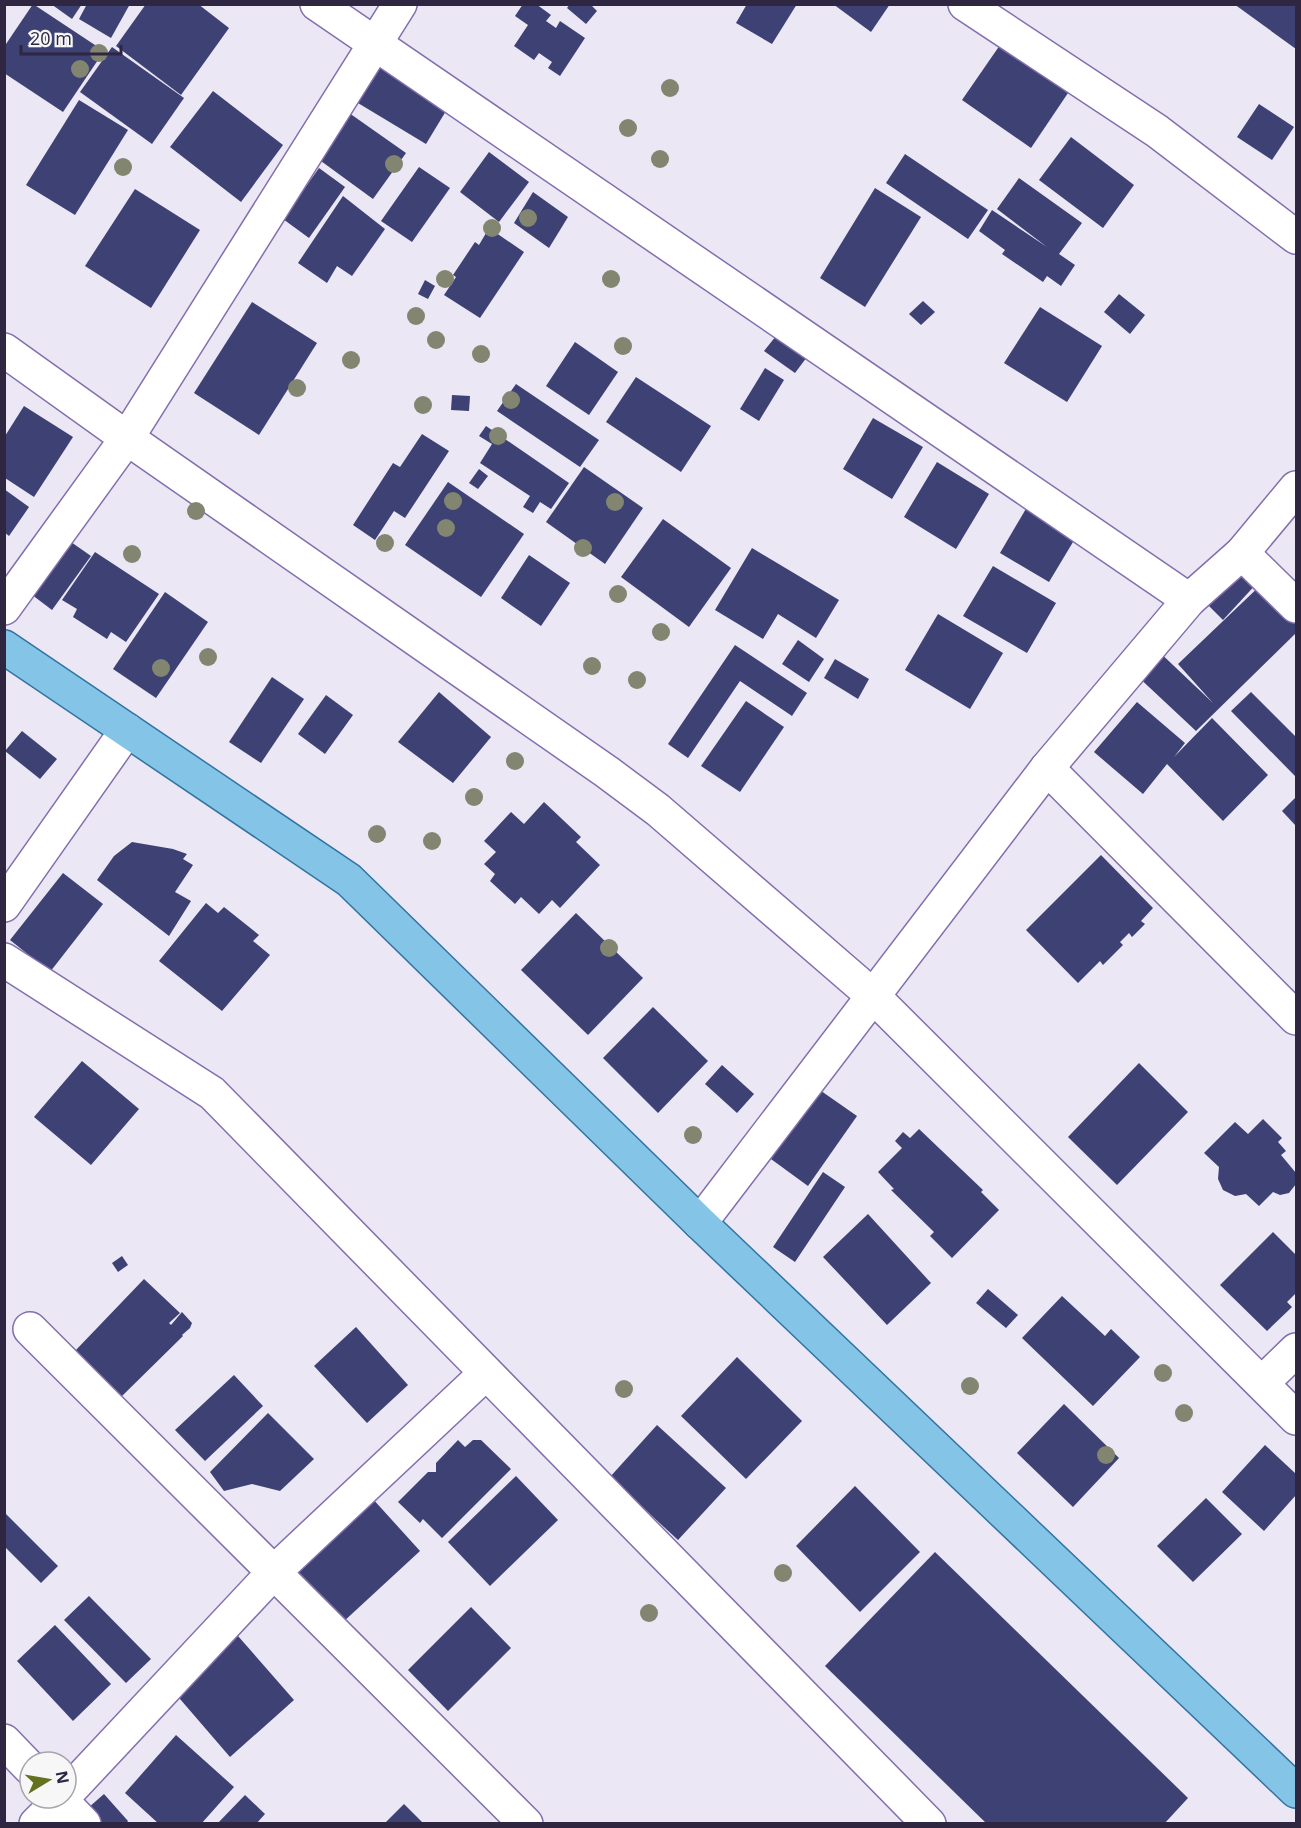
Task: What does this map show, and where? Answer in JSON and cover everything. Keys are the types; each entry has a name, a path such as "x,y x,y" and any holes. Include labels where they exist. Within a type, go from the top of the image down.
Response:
{"main road":[{"path":"4,647 349,880 700,1223 1296,1791"}],"street":[{"path":"317,4 1189,600"},
{"path":"4,608 127,438 400,4"},
{"path":"965,4 1157,131 1296,237"},
{"path":"4,350 658,810 872,995 1296,1418"},
{"path":"700,1223 1047,768 1189,600 1242,553 1296,488"},
{"path":"1242,553 1296,606"},
{"path":"4,905 127,730"},
{"path":"1047,768 1296,1018"},
{"path":"4,960 212,1093 929,1824"},
{"path":"30,1329 526,1824"},
{"path":"1262,1383 1296,1350"},
{"path":"78,1780 274,1572 486,1373"},
{"path":"4,1742 18,1756"},
{"path":"36,1824 49,1810"},
{"path":"73,1810 84,1824"}],"building":[{"path":"33,4 104,51 63,112 4,73 4,47"},
{"path":"51,4 82,4 72,19"},
{"path":"87,4 130,4 111,38 79,19"},
{"path":"146,4 198,4 229,28 181,95 116,46"},
{"path":"523,4 536,4 551,15 546,21 556,28 560,21 585,38 560,76 548,68 552,62 539,53 534,60 514,46 528,25 515,16"},
{"path":"570,4 590,4 597,11 586,24 567,8"},
{"path":"747,4 797,4 772,44 736,23"},
{"path":"833,4 890,4 871,32"},
{"path":"1234,4 1296,4 1296,49"},
{"path":"1000,45 1068,93 1031,148 962,100"},
{"path":"112,47 184,98 152,144 80,92"},
{"path":"374,53 452,101 426,144 348,97"},
{"path":"213,91 283,145 241,202 170,147"},
{"path":"79,100 128,130 75,215 26,185"},
{"path":"1259,104 1294,127 1272,160 1237,137"},
{"path":"342,108 406,153 373,199 310,153"},
{"path":"1071,137 1134,185 1103,228 1039,180"},
{"path":"489,152 529,182 499,222 460,192"},
{"path":"905,154 988,210 968,239 886,183"},
{"path":"419,167 450,188 412,242 381,221"},
{"path":"319,168 345,187 309,238 283,219"},
{"path":"1019,178 1082,223 1059,254 1075,265 1061,286 1047,276 1043,282 1002,254 1005,250 979,231 992,210 1047,247 997,209"},
{"path":"875,188 921,217 865,307 820,278"},
{"path":"135,189 200,230 151,308 85,266"},
{"path":"533,192 568,217 549,248 514,223"},
{"path":"343,196 385,229 352,276 337,266 327,283 298,263"},
{"path":"489,228 524,252 480,318 444,295 456,277 453,275 475,242 479,245"},
{"path":"425,280 435,286 428,299 418,294"},
{"path":"1119,294 1145,315 1130,334 1104,312"},
{"path":"923,301 935,312 921,325 909,314"},
{"path":"252,302 317,343 259,435 194,393"},
{"path":"1040,307 1102,346 1067,402 1004,363"},
{"path":"776,336 807,357 795,373 764,351"},
{"path":"575,342 618,372 589,415 546,386"},
{"path":"765,368 784,380 759,421 740,409"},
{"path":"636,377 711,426 681,472 606,422"},
{"path":"516,384 599,440 580,467 497,411"},
{"path":"452,395 470,396 469,411 451,410"},
{"path":"24,406 73,437 34,497 5,478 5,436"},
{"path":"873,418 923,447 892,499 843,469"},
{"path":"486,426 569,483 551,509 540,502 533,513 523,507 530,496 480,463 492,444 479,436"},
{"path":"422,434 449,451 405,518 394,511 375,540 353,525 393,463 400,467"},
{"path":"937,462 989,494 956,549 904,517"},
{"path":"584,467 643,508 605,564 546,522"},
{"path":"479,469 488,476 478,489 469,483"},
{"path":"448,482 524,534 481,597 405,545"},
{"path":"4,489 29,507 9,536 4,532"},
{"path":"1027,507 1076,537 1049,582 1000,553"},
{"path":"663,519 731,568 689,627 621,577"},
{"path":"61,535 91,556 52,610 23,588"},
{"path":"752,548 839,600 816,638 778,614 763,639 715,610"},
{"path":"95,552 159,594 126,642 111,632 107,639 73,617 77,609 62,600"},
{"path":"529,555 570,583 541,626 501,598"},
{"path":"1242,565 1259,581 1223,620 1206,603"},
{"path":"993,566 1056,603 1027,653 963,616"},
{"path":"1265,581 1296,615 1296,633 1196,731 1134,673 1154,647 1213,703 1178,664"},
{"path":"165,592 208,622 156,698 113,669"},
{"path":"938,614 1003,653 970,709 905,670"},
{"path":"798,640 824,659 809,682 782,664"},
{"path":"735,645 807,693 792,716 740,681 688,758 668,744"},
{"path":"835,659 869,679 858,699 824,678"},
{"path":"272,677 304,699 261,763 229,742"},
{"path":"439,692 491,737 453,783 398,742"},
{"path":"1251,692 1296,737 1296,777 1231,711"},
{"path":"326,695 353,715 325,754 298,734"},
{"path":"746,701 784,727 740,792 701,766"},
{"path":"1137,702 1185,743 1174,757 1212,718 1268,775 1223,821 1167,764 1143,794 1094,752"},
{"path":"22,731 57,759 40,779 5,751"},
{"path":"1296,797 1296,826 1282,811"},
{"path":"544,802 581,837 576,842 600,865 560,908 552,900 539,914 521,897 515,904 490,881 495,874 484,864 496,852 484,841 511,812 524,824"},
{"path":"132,842 173,849 187,854 183,859 193,865 175,892 191,901 169,936 97,880 114,856"},
{"path":"1101,855 1153,908 1141,921 1145,924 1132,937 1129,933 1120,942 1123,945 1103,965 1100,961 1078,983 1026,930"},
{"path":"63,873 103,904 50,972 10,940"},
{"path":"206,903 218,913 224,907 259,935 253,941 270,955 222,1011 159,961"},
{"path":"576,913 643,978 588,1035 521,970"},
{"path":"653,1007 708,1061 658,1113 603,1058"},
{"path":"82,1061 139,1109 91,1165 34,1117"},
{"path":"1139,1063 1188,1112 1117,1185 1068,1137"},
{"path":"722,1065 754,1094 737,1113 705,1084"},
{"path":"814,1086 857,1116 808,1186 760,1151"},
{"path":"1263,1119 1282,1138 1278,1142 1286,1151 1281,1155 1296,1173 1296,1184 1289,1193 1280,1195 1273,1192 1259,1206 1246,1194 1235,1196 1223,1190 1218,1179 1219,1167 1204,1153 1235,1122 1248,1134"},
{"path":"919,1129 983,1190 981,1192 999,1210 952,1258 930,1236 934,1232 891,1190 894,1189 878,1172 902,1148 895,1141 903,1132 910,1138"},
{"path":"823,1172 845,1187 795,1262 773,1247"},
{"path":"868,1214 931,1283 887,1325 823,1257"},
{"path":"1273,1232 1296,1255 1296,1293 1287,1302 1292,1307 1267,1331 1220,1285"},
{"path":"122,1256 128,1265 118,1272 112,1263"},
{"path":"144,1279 180,1313 169,1323 171,1325 182,1312 192,1323 183,1336 122,1396 75,1351"},
{"path":"988,1289 1018,1315 1006,1328 976,1303"},
{"path":"1062,1296 1105,1336 1111,1329 1140,1357 1093,1406 1022,1338"},
{"path":"356,1327 408,1385 367,1423 314,1366"},
{"path":"737,1357 802,1421 746,1479 681,1416"},
{"path":"234,1375 263,1406 205,1461 175,1430"},
{"path":"1064,1404 1119,1458 1073,1507 1017,1453"},
{"path":"268,1413 314,1459 280,1491 252,1484 224,1491 210,1472"},
{"path":"657,1425 726,1488 678,1540 610,1477"},
{"path":"458,1440 465,1447 473,1440 481,1440 511,1469 442,1538 423,1519 420,1523 398,1502 428,1472 436,1472 436,1463"},
{"path":"1265,1445 1296,1474 1296,1495 1264,1531 1222,1492"},
{"path":"516,1476 558,1520 490,1586 448,1542"},
{"path":"855,1486 920,1552 860,1612 796,1546"},
{"path":"372,1498 420,1551 342,1623 294,1570"},
{"path":"1206,1498 1242,1534 1193,1582 1157,1546"},
{"path":"4,1512 58,1566 41,1583 4,1546"},
{"path":"935,1552 1188,1798 1164,1824 987,1824 825,1666"},
{"path":"89,1596 151,1659 126,1683 64,1620"},
{"path":"471,1607 511,1648 448,1711 408,1670"},
{"path":"55,1625 111,1684 73,1721 17,1661"},
{"path":"238,1636 294,1700 230,1757 174,1692"},
{"path":"176,1735 234,1787 201,1824 159,1824 125,1793"},
{"path":"104,1794 128,1821 126,1824 87,1824 80,1815"},
{"path":"245,1795 265,1814 256,1824 217,1824"},
{"path":"404,1804 424,1824 384,1824"}]}
